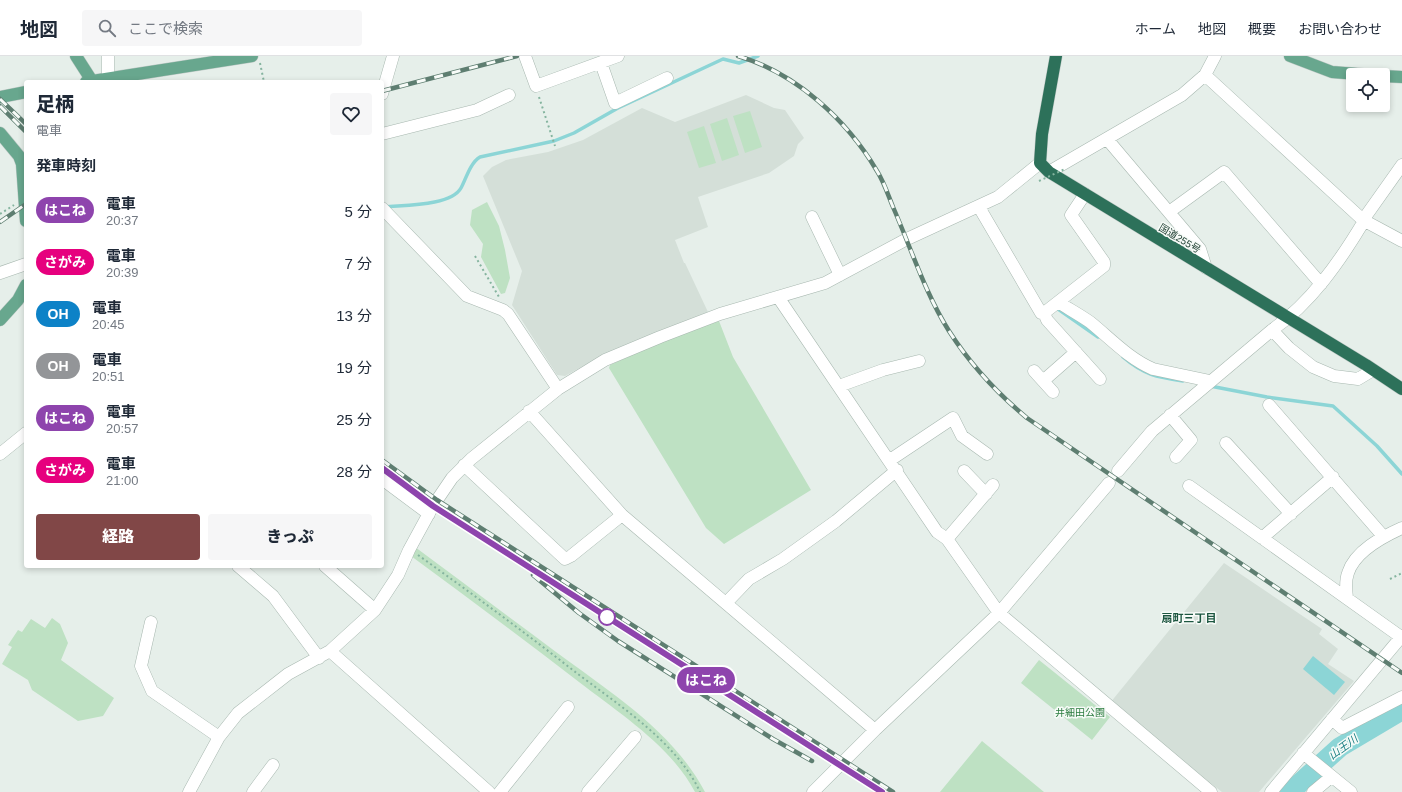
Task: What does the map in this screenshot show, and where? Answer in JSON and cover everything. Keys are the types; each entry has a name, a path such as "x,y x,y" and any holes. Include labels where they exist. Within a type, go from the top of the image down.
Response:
{"highway":[{"path":"1040,163 1042,134 1056,56"},
{"name":"国道255号","path":"1040,163 1049,172 1401,388"}],"main road":[{"path":"76,56 88,80"},
{"path":"98,80 252,56"},
{"path":"1290,56 1332,72 1346,73"},
{"path":"1390,76 1402,77"},
{"path":"0,97 24,92"},
{"path":"0,133 19,156 22,164 24,192"},
{"path":"0,320 18,300 24,289"}],"street":[{"path":"108,56 108,78"},
{"path":"384,87 393,56"},
{"path":"525,56 536,86 601,64 618,56"},
{"path":"1049,172 1182,95 1205,75 1215,56"},
{"path":"601,64 615,103 667,78"},
{"path":"1205,75 1364,220 1402,241"},
{"path":"384,133 477,110 509,95"},
{"path":"1107,139 1200,249 1206,268"},
{"path":"189,792 219,738 238,713 288,674 319,658 330,650 375,610 398,575 409,550 429,514 444,490 464,465 558,389 605,360 660,337 720,314 818,286 907,239 998,197 1040,163"},
{"path":"1118,471 1152,431 1288,318 1321,284 1347,249 1364,220 1402,165"},
{"path":"1169,212 1224,172 1321,284"},
{"path":"1044,313 1104,266 1104,262 1071,215 1085,194"},
{"path":"979,207 1041,313 1044,313 1047,320 1100,379"},
{"path":"384,210 467,296 504,310 558,389"},
{"path":"812,217 840,275"},
{"path":"0,273 24,265"},
{"path":"778,297 897,470 937,532 946,540 999,613 1211,792"},
{"path":"1058,302 1090,322 1120,350 1146,366 1153,369 1210,382"},
{"path":"1272,330 1289,348 1313,367 1334,376 1358,379 1373,370"},
{"path":"1044,381 1076,352"},
{"path":"839,386 883,370 919,361"},
{"path":"1034,371 1053,392"},
{"path":"1269,405 1383,536"},
{"path":"530,411 622,515 875,730"},
{"path":"1170,415 1191,440 1176,457"},
{"path":"890,460 953,418 962,436 987,454"},
{"path":"0,454 24,435"},
{"path":"1226,444 1291,514"},
{"path":"464,465 565,558 571,556 622,515"},
{"path":"726,603 749,579 783,559 836,521 897,470"},
{"path":"946,540 989,490 964,471"},
{"path":"1262,538 1333,478"},
{"path":"384,480 429,514"},
{"path":"813,792 875,730 999,613 1109,483"},
{"path":"1189,486 1401,636 1271,792"},
{"path":"1346,598 1346,586 1350,569 1362,552 1383,536 1402,528"},
{"path":"240,568 273,596 319,658"},
{"path":"326,568 375,610"},
{"path":"151,622 141,666 152,690 219,738"},
{"path":"330,650 489,792"},
{"path":"1332,719 1342,728 1402,697"},
{"path":"500,792 568,707"},
{"path":"588,792 636,737"},
{"path":"1303,753 1351,792"},
{"path":"253,792 273,766"},
{"path":"1313,792 1331,777"}],"path":[{"path":"259,56 264,80"},
{"path":"536,86 555,146"},
{"path":"1039,181 1065,169"},
{"path":"475,256 504,304 504,310"},
{"path":"409,550 484,602 641,722 680,762 700,792"},
{"path":"1390,579 1402,573"}],"shaded area":[{"path":"746,95 774,108 785,110 804,138 798,144 794,156 769,173 698,197 708,227 675,240 684,263 708,312 605,354 565,376 557,375 512,305 522,271 483,176 492,167 506,160 548,152 583,140 642,108 675,122"},
{"path":"1224,563 1322,629 1319,634 1338,649 1328,664 1354,681 1259,792 1222,792 1110,703"}],"green space":[{"path":"750,111 762,147 745,153 733,116"},
{"path":"727,118 739,155 722,161 710,124"},
{"path":"704,126 716,163 699,168 687,132"},
{"path":"487,202 499,226 510,278 505,293 501,294 481,257 483,244 470,225 472,210"},
{"path":"719,321 733,357 811,490 724,544 706,528 609,368 610,365 665,340"},
{"path":"415,547 639,714 676,750 692,770 705,792 695,792 685,775 672,760 643,731 627,718 411,556"},
{"path":"52,618 60,624 68,643 61,660 114,698 103,716 78,721 32,690 28,680 2,664 12,647 8,645 18,630 22,632 31,619 45,628"},
{"name":"井細田公園","path":"1039,660 1110,717 1092,740 1021,683"},
{"path":"982,741 1044,792 940,792"}],"water":[{"path":"1313,656 1345,682 1334,695 1303,669"}],"waterway":[{"path":"385,207 426,204 448,198 456,194 461,188 471,167 480,157 554,141 574,133 618,108 723,59 739,63 758,56"},
{"path":"1058,309 1098,337"},
{"path":"1123,357 1138,368 1151,374 1183,381"},
{"path":"1210,386 1267,397 1333,406 1377,446 1402,474"},
{"name":"山王川","path":"1290,792 1340,747 1402,710"}],"railway":[{"path":"384,90 517,56"},
{"path":"738,56 780,74 800,86 818,101 851,134 865,152 882,180 925,286 940,316 966,355 985,378 1005,398 1027,418 1402,673"},
{"path":"0,99 24,122"},
{"path":"0,106 24,130"},
{"path":"0,222 24,205"},
{"path":"384,461 437,500 893,792"},
{"path":"384,469 433,506 579,599"},
{"path":"533,575 579,613 618,641 773,739 812,761"}],"train":[{"name":"はこね","path":"384,470 433,506 882,792"}],"district":[{"name":"扇町三丁目","path":"1189,618"}]}
